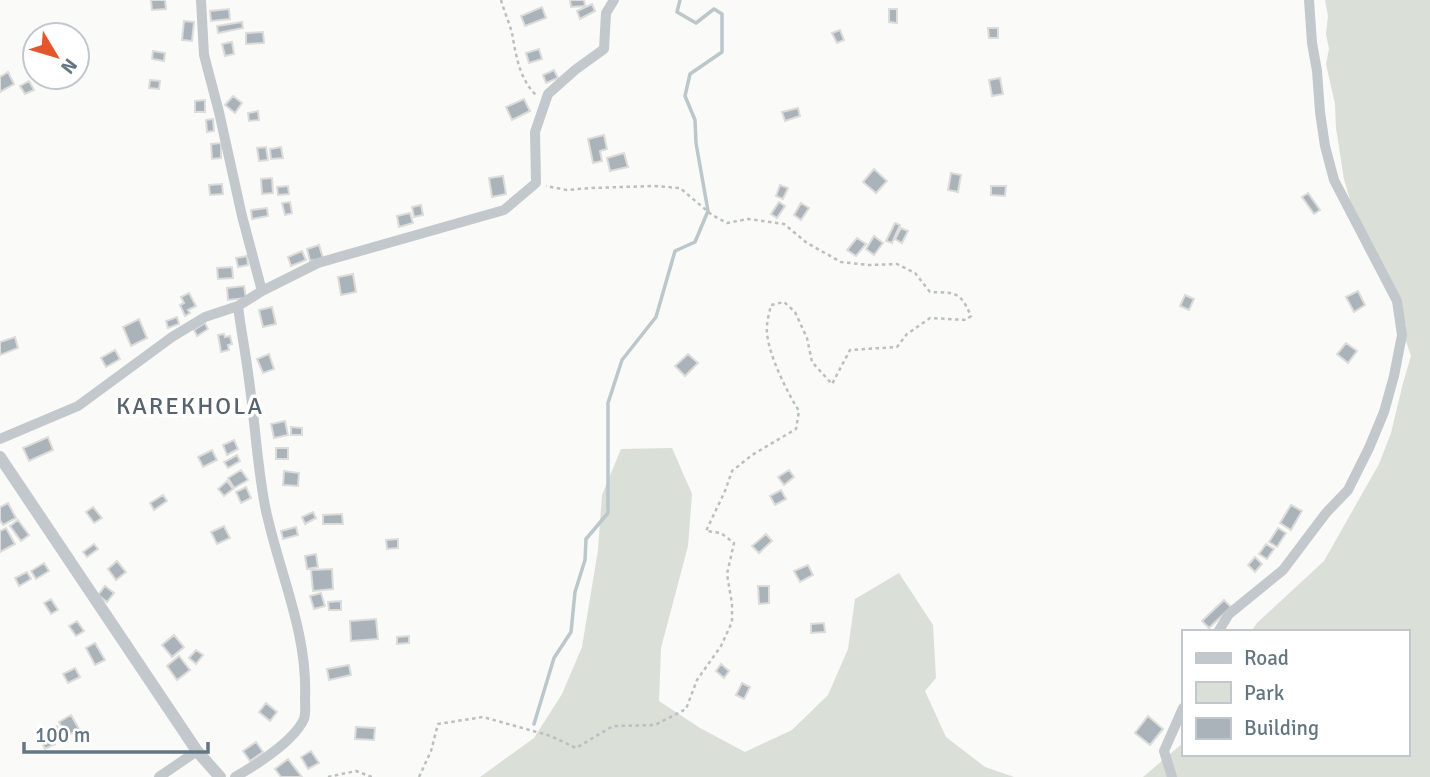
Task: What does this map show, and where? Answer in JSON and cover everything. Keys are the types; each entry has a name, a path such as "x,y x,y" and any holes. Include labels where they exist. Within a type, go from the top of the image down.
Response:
{"street":[{"path":"201,0 204,55 262,291"},
{"path":"0,439 78,407 172,337 205,317 238,306 318,263 503,210 536,183 535,132 548,94 604,49 606,13 614,0"},
{"path":"1219,630 1229,614 1283,570 1326,513 1348,490 1384,412 1402,335 1397,301 1334,180 1329,164 1320,112 1309,0"},
{"path":"235,777 292,737 304,718 306,682 291,599 265,508 238,306"},
{"path":"0,457 197,751 220,777"},
{"path":"1172,777 1164,751 1182,710"},
{"path":"159,777 197,751"}],"path":[{"path":"501,0 523,76 532,91 545,102"},
{"path":"419,777 431,751 438,724 483,718 551,736 576,748 613,726 655,725 686,709 697,680 721,646 732,622 727,574 734,543 721,533 706,531 732,471 752,455 796,429 799,411 786,390 766,332 771,305 784,302 795,312 807,338 812,362 832,384 850,351 897,347 907,334 930,318 966,320 971,316 964,300 953,292 930,292 915,273 897,264 841,262 807,243 784,224 748,219 727,223 712,215 680,188 567,190 536,183"},
{"path":"328,777 356,771 372,777"}],"green space":[{"path":"1325,0 1430,0 1430,777 1143,777 1182,744 1182,756 1409,756 1409,630 1252,630 1324,561 1379,464 1391,433 1411,356 1405,338 1406,325 1357,224 1344,179 1335,104 1326,64 1329,49 1326,34 1328,16"},
{"path":"672,448 692,494 688,546 661,648 659,701 700,728 745,752 792,730 828,695 848,649 855,599 899,573 933,625 936,678 925,691 946,737 985,767 1014,777 480,777 534,738 562,694 582,647 598,550 602,495 621,449"}],"building":[{"path":"151,0 165,0 166,9 152,10"},
{"path":"570,0 584,0 585,6 571,7"},
{"path":"592,4 595,11 580,19 577,11"},
{"path":"542,7 546,18 525,26 521,16"},
{"path":"229,9 230,19 211,21 210,11"},
{"path":"889,9 897,9 897,23 889,22"},
{"path":"184,21 194,22 192,41 182,40"},
{"path":"242,22 243,28 218,33 217,26"},
{"path":"988,28 998,28 998,38 989,38"},
{"path":"840,30 844,40 837,43 832,33"},
{"path":"263,32 264,43 246,44 246,33"},
{"path":"232,42 234,54 225,56 222,44"},
{"path":"539,49 542,59 529,63 526,53"},
{"path":"153,51 165,53 164,61 152,59"},
{"path":"554,70 558,78 546,83 543,75"},
{"path":"8,72 14,84 0,92 0,77"},
{"path":"1000,78 1003,94 992,96 989,80"},
{"path":"150,80 160,81 159,89 149,88"},
{"path":"233,96 242,103 235,113 225,105"},
{"path":"524,99 530,111 512,120 506,107"},
{"path":"205,100 205,112 195,112 195,101"},
{"path":"798,108 800,116 785,121 782,112"},
{"path":"258,111 259,120 249,121 248,113"},
{"path":"213,119 214,131 207,132 206,120"},
{"path":"604,135 607,149 600,151 602,161 593,163 588,139"},
{"path":"221,143 221,158 212,159 211,144"},
{"path":"266,147 268,160 259,161 257,148"},
{"path":"281,147 283,158 271,159 270,149"},
{"path":"624,153 628,167 610,171 607,158"},
{"path":"874,169 887,181 876,193 863,182"},
{"path":"951,173 961,175 958,192 948,190"},
{"path":"503,176 506,194 492,197 489,178"},
{"path":"272,178 273,193 262,194 261,179"},
{"path":"222,184 223,194 210,195 209,185"},
{"path":"780,185 788,188 783,199 776,196"},
{"path":"288,186 289,194 278,195 277,187"},
{"path":"991,186 1006,186 1005,196 991,195"},
{"path":"1308,193 1320,210 1314,214 1302,197"},
{"path":"290,202 292,213 285,215 282,203"},
{"path":"779,202 785,206 777,218 771,214"},
{"path":"801,203 809,208 801,220 794,215"},
{"path":"421,205 423,215 414,217 412,207"},
{"path":"267,208 268,216 252,219 251,210"},
{"path":"410,213 413,223 399,227 397,216"},
{"path":"895,223 900,225 892,243 886,241"},
{"path":"901,228 908,231 902,243 895,239"},
{"path":"874,236 883,243 874,255 866,249"},
{"path":"857,238 866,244 856,256 847,250"},
{"path":"319,245 323,258 310,261 307,249"},
{"path":"302,251 306,260 291,266 288,257"},
{"path":"247,256 248,265 238,267 236,258"},
{"path":"232,267 233,278 218,279 217,268"},
{"path":"353,274 356,292 341,295 338,277"},
{"path":"244,286 246,298 228,300 227,288"},
{"path":"1358,291 1365,305 1354,312 1346,297"},
{"path":"189,293 196,306 188,310 190,313 185,316 180,305 184,303 181,297"},
{"path":"1185,295 1194,299 1189,310 1180,306"},
{"path":"272,307 276,324 263,327 259,310"},
{"path":"177,317 179,324 168,328 166,321"},
{"path":"139,319 147,338 131,346 123,327"},
{"path":"205,323 208,329 197,336 194,330"},
{"path":"224,334 225,337 230,336 232,344 228,345 229,350 221,352 218,335"},
{"path":"15,337 18,348 0,355 0,342"},
{"path":"1346,343 1357,351 1348,363 1337,354"},
{"path":"115,350 120,359 106,367 101,358"},
{"path":"269,354 274,369 263,373 257,359"},
{"path":"688,354 698,363 685,376 675,366"},
{"path":"285,421 288,435 274,438 271,424"},
{"path":"291,427 302,428 302,435 291,435"},
{"path":"48,437 53,450 29,461 23,448"},
{"path":"234,440 238,449 227,455 223,445"},
{"path":"276,448 288,448 288,459 276,459"},
{"path":"212,450 217,460 203,467 198,457"},
{"path":"237,455 240,461 228,468 224,462"},
{"path":"241,470 248,480 234,488 228,478"},
{"path":"789,470 794,477 784,485 778,477"},
{"path":"284,471 299,473 298,486 283,485"},
{"path":"227,481 233,489 224,496 218,489"},
{"path":"246,487 251,498 241,503 236,492"},
{"path":"781,490 786,499 775,505 770,496"},
{"path":"163,495 167,501 154,510 150,503"},
{"path":"8,503 16,518 3,525 0,520 0,507"},
{"path":"1291,505 1302,511 1291,530 1280,523"},
{"path":"93,507 102,518 94,523 86,512"},
{"path":"313,512 316,518 305,524 302,517"},
{"path":"342,514 343,524 323,524 323,515"},
{"path":"18,520 29,535 21,541 10,526"},
{"path":"224,526 230,538 217,544 211,532"},
{"path":"296,527 298,535 283,539 281,531"},
{"path":"6,528 15,544 0,552 0,531"},
{"path":"1278,528 1286,533 1277,547 1269,542"},
{"path":"766,534 772,541 759,553 752,546"},
{"path":"398,539 398,548 387,549 386,540"},
{"path":"94,544 98,549 87,557 83,552"},
{"path":"1266,544 1274,549 1267,559 1259,554"},
{"path":"316,554 318,567 307,569 305,556"},
{"path":"1255,557 1262,564 1255,572 1248,565"},
{"path":"117,561 126,572 116,580 108,569"},
{"path":"44,563 49,571 36,579 31,571"},
{"path":"808,565 813,575 800,582 794,571"},
{"path":"332,569 333,589 313,591 311,570"},
{"path":"27,572 31,579 19,586 15,578"},
{"path":"105,586 114,593 107,602 98,595"},
{"path":"758,586 769,586 769,603 759,604"},
{"path":"321,593 325,606 314,609 310,596"},
{"path":"51,599 58,610 51,614 44,603"},
{"path":"1224,600 1231,607 1209,628 1202,621"},
{"path":"341,601 341,610 329,610 328,602"},
{"path":"376,619 378,639 351,641 350,621"},
{"path":"77,621 84,631 76,636 69,626"},
{"path":"824,623 825,632 811,633 811,624"},
{"path":"174,635 184,647 172,657 162,645"},
{"path":"409,636 409,643 397,644 397,637"},
{"path":"95,643 105,660 95,665 86,648"},
{"path":"196,650 203,655 196,664 189,658"},
{"path":"179,656 190,670 177,680 167,666"},
{"path":"721,664 729,671 724,678 716,671"},
{"path":"349,665 351,675 329,680 327,669"},
{"path":"75,668 80,677 68,683 63,674"},
{"path":"742,683 750,687 744,699 736,695"},
{"path":"266,703 277,712 270,721 259,712"},
{"path":"71,715 79,729 67,736 59,722"},
{"path":"1148,716 1163,729 1150,745 1135,733"},
{"path":"57,726 63,737 56,741 50,730"},
{"path":"356,727 375,728 374,740 355,739"},
{"path":"50,734 55,744 45,749 40,739"},
{"path":"256,742 263,752 250,761 243,751"},
{"path":"311,751 319,763 308,769 301,757"},
{"path":"288,759 302,777 281,777 275,769"}],"waterway":[{"path":"534,724 554,658 571,632 575,592 585,560 586,539 608,513 608,403 622,360 656,317 675,251 695,242 708,211 696,143 695,120 685,96 690,74 722,52 722,14 714,9 696,23 677,12 680,0"}],"district":[{"name":"KAREKHOLA","path":"190,406"}]}
